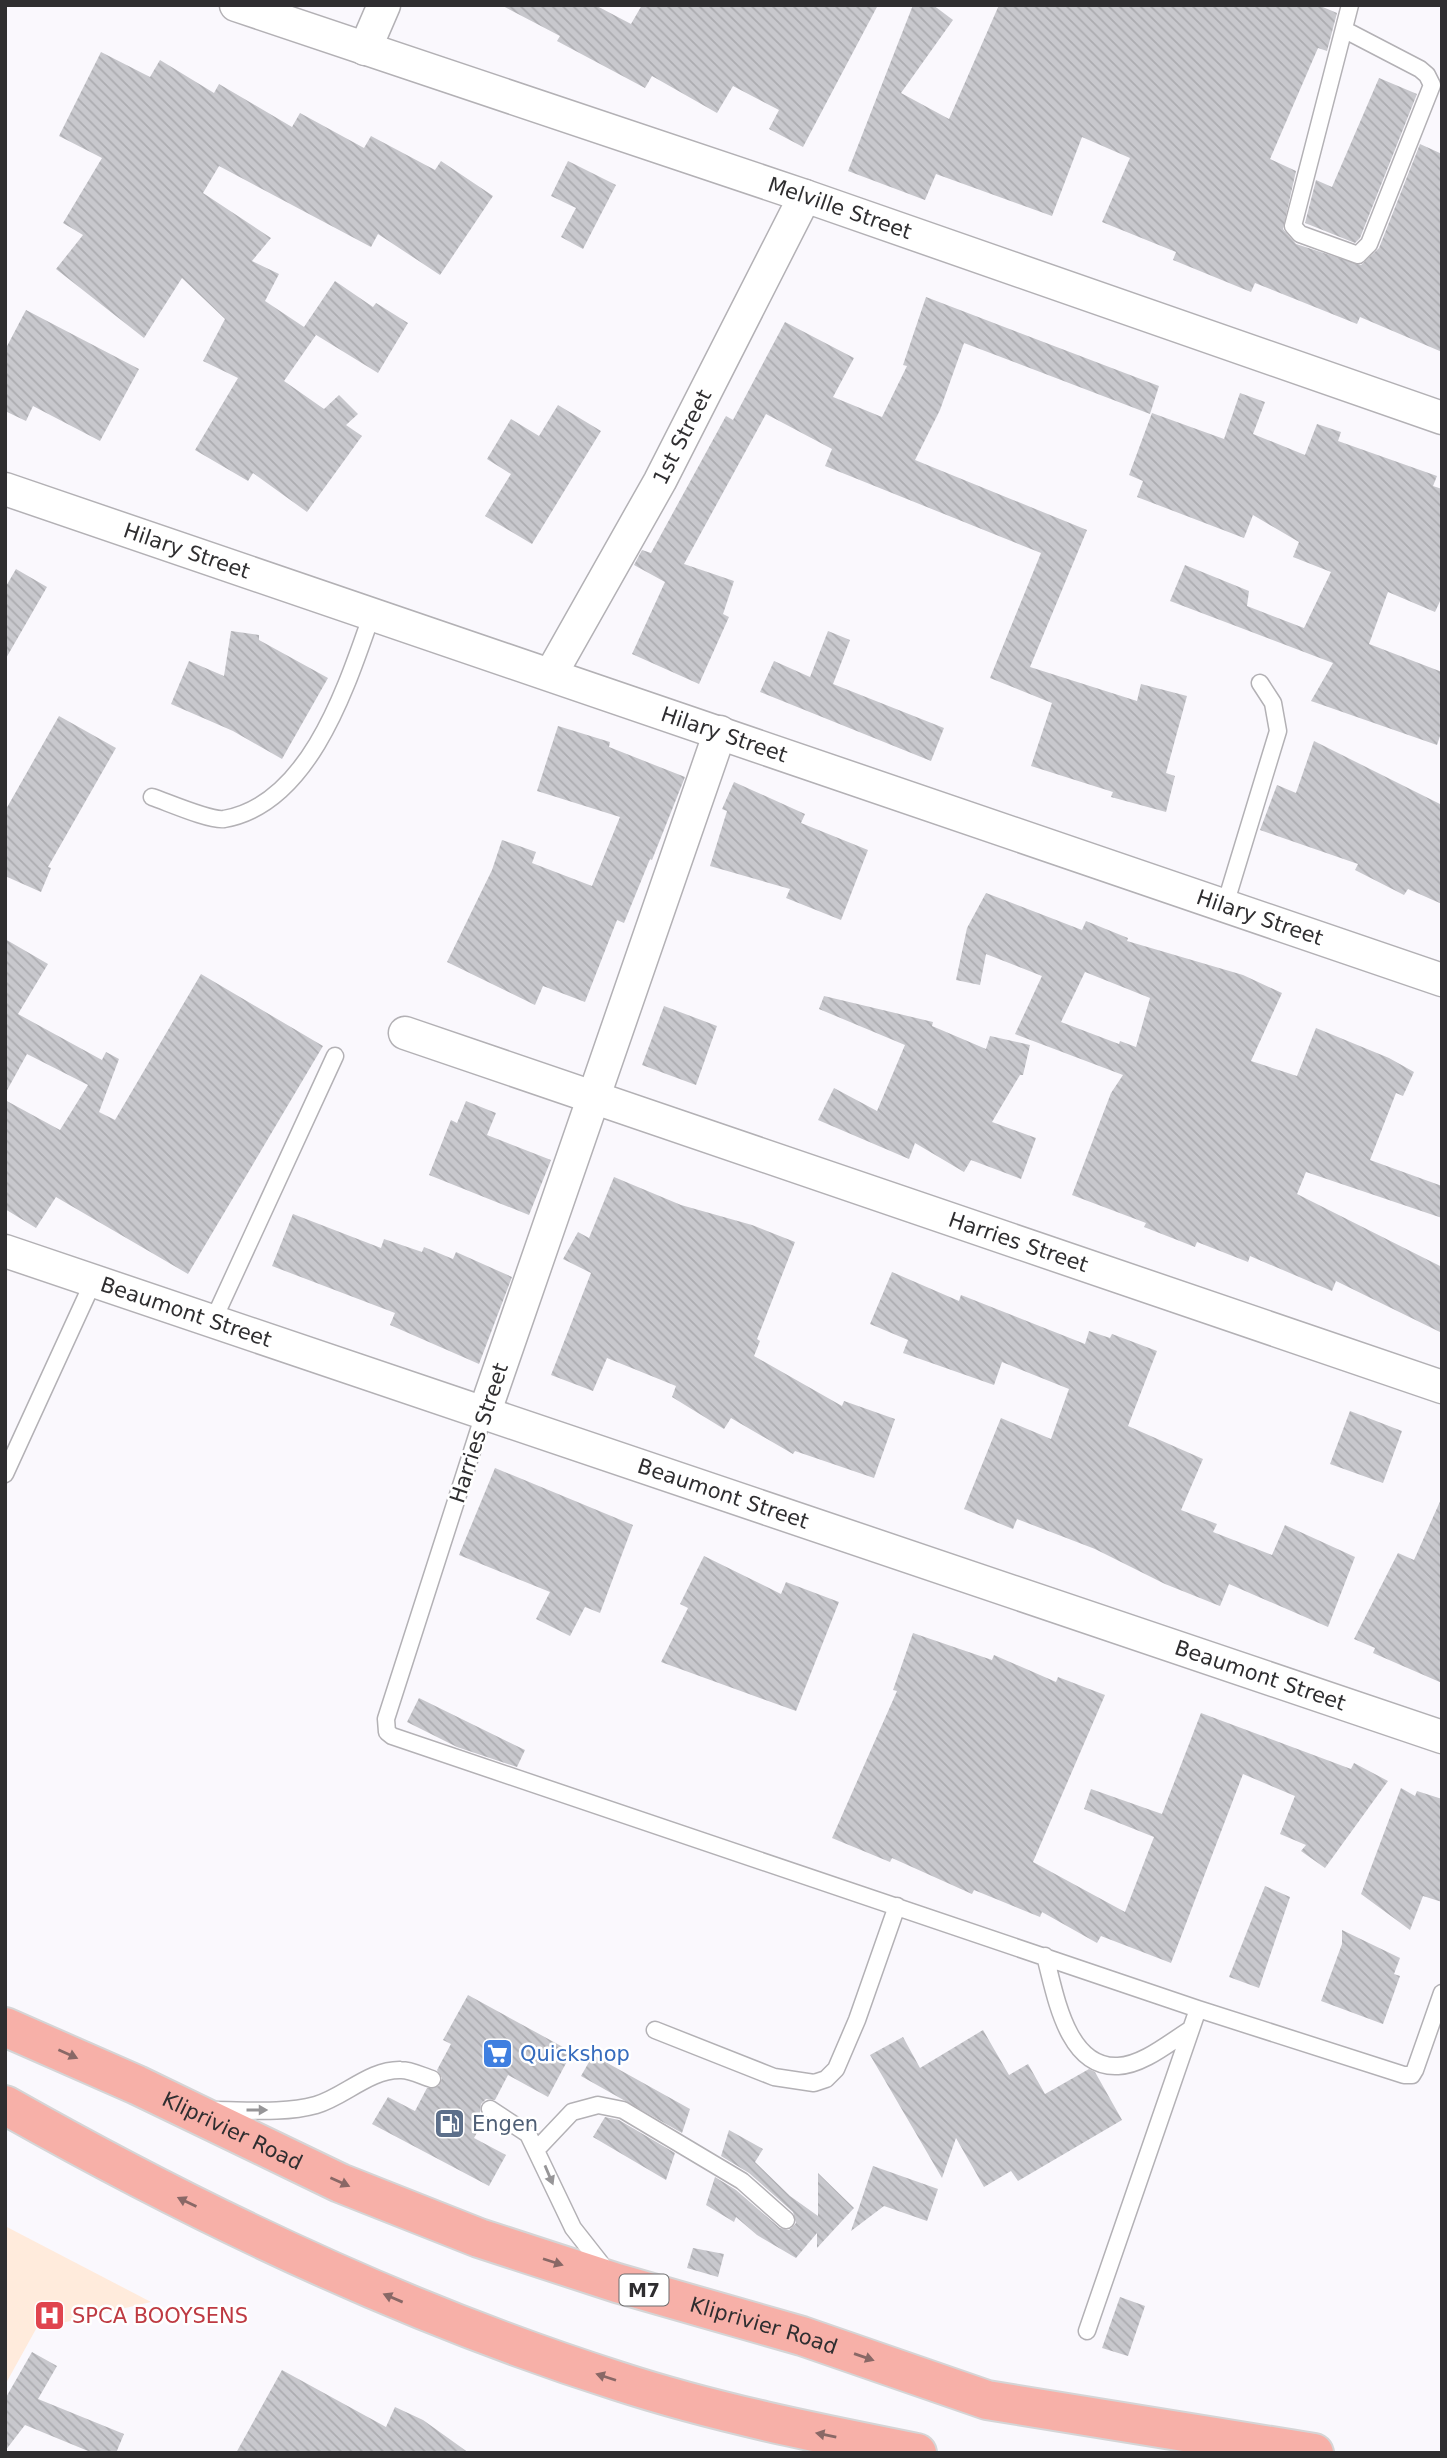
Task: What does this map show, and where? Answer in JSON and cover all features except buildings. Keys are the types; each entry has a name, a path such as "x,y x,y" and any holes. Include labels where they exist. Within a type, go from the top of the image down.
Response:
{"main road":[{"name":"Kliprivier Road","path":"5,2027 353,2188 479,2238 617,2283 802,2336 987,2400 1314,2453"},
{"path":"5,2105 120,2169 303,2260 454,2324 621,2382 713,2409 802,2431 917,2453"}],"street":[{"name":"Melville Street","path":"236,5 805,196 1442,418"},
{"path":"365,49 384,5"},
{"name":"1st Street","path":"551,674 660,481 805,196"},
{"name":"Hilary Street","path":"5,489 1442,980"},
{"name":"Harries Street","path":"484,1413 720,732"},
{"name":"Harries Street","path":"405,1033 1442,1387"},
{"name":"Beaumont Street","path":"5,1251 1442,1737"}],"lane":[{"path":"1345,30 1420,69 1432,85 1369,244 1358,254 1300,234 1293,226 1350,5"},
{"path":"152,797 222,820 261,805 288,783 315,747 348,682 373,614"},
{"path":"1224,905 1278,731 1273,703 1260,683"},
{"path":"212,1323 335,1056"},
{"path":"5,1474 93,1282"},
{"name":"Harries Street","path":"484,1413 386,1718 387,1732 399,1739 897,1906"},
{"path":"654,2030 774,2077 814,2082 826,2079 836,2069 857,2020 897,1906 1198,2009 1404,2075 1412,2075 1442,1993"},
{"path":"1045,1956 1058,2002 1074,2043 1091,2060 1117,2066 1148,2055 1191,2029"},
{"path":"1087,2331 1198,2009"},
{"path":"189,2110 291,2110 316,2105 377,2074 402,2069 432,2079"},
{"path":"537,2149 572,2112 598,2105 623,2110 742,2181 786,2220"},
{"path":"490,2109 516,2123 537,2149 573,2228 617,2283"}],"shaded area":[{"name":"SPCA BOOYSENS","path":"5,2226 151,2302 36,2329 5,2385"}],"place":[{"name":"Quickshop","path":"497,2054"},
{"name":"Engen","path":"449,2124"},
{"name":"SPCA BOOYSENS","path":"49,2316"}]}
